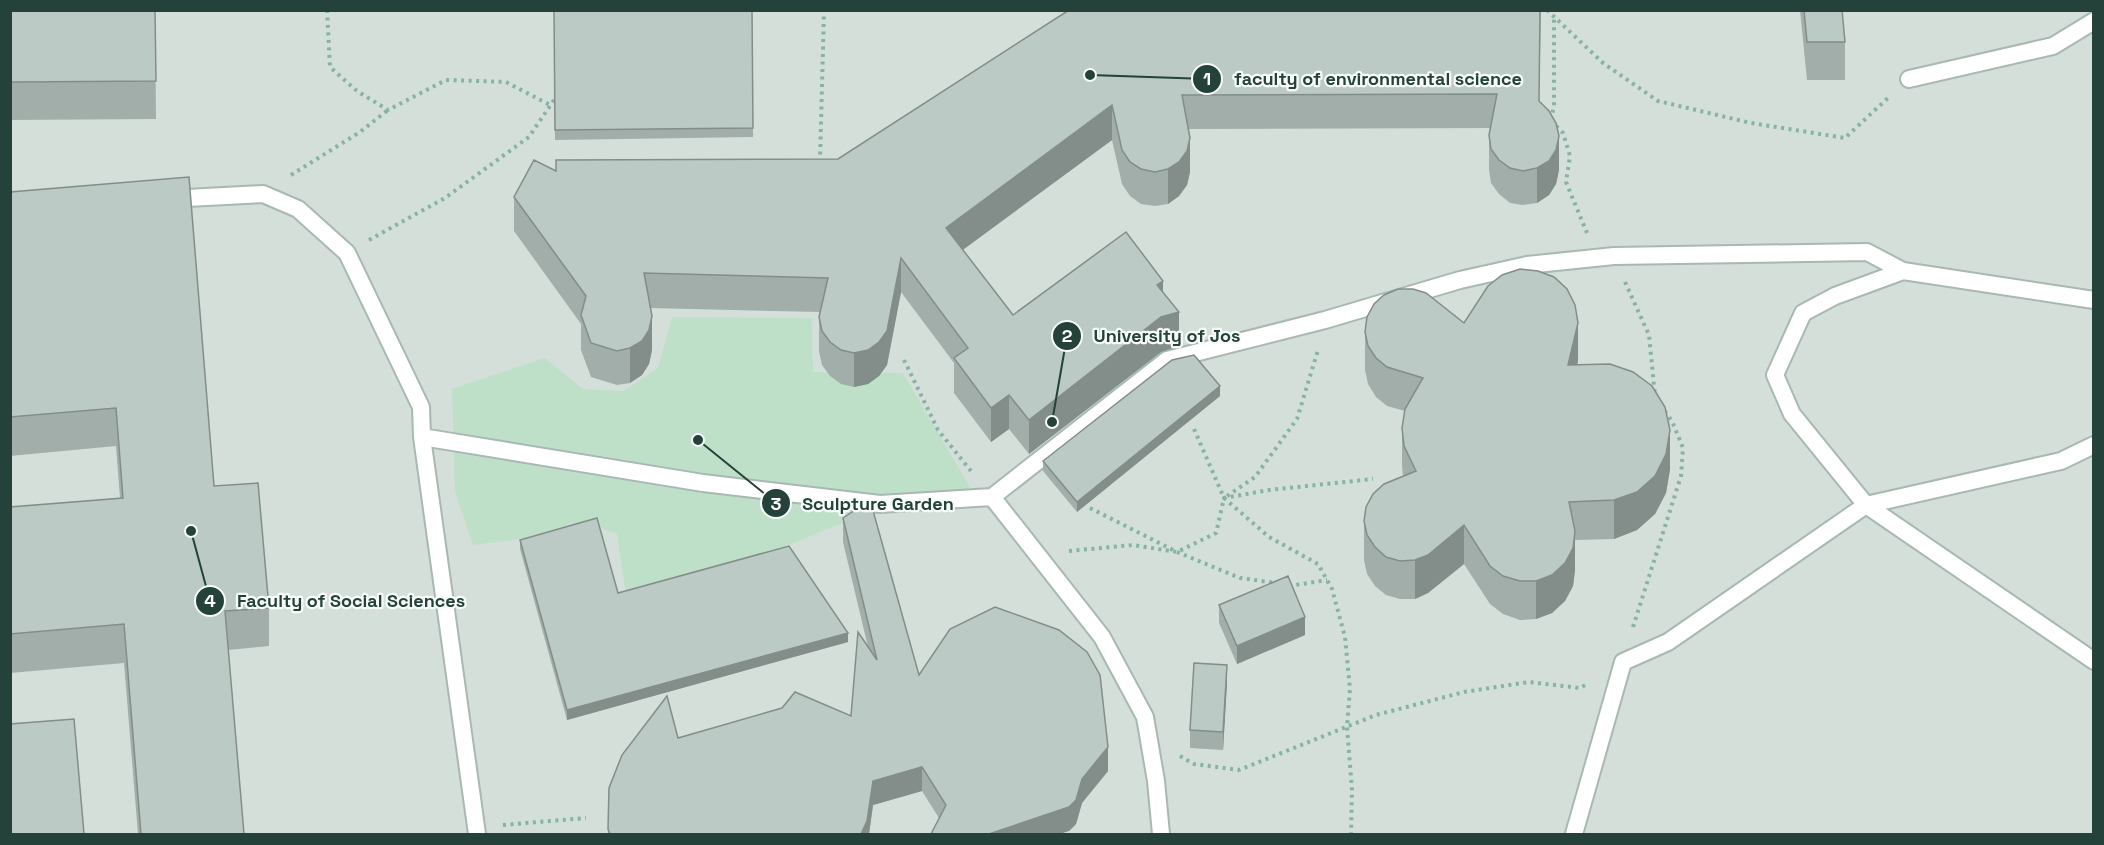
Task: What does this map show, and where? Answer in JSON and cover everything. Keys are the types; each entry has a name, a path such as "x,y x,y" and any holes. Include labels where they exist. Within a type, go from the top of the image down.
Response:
{"lane":[{"path":"1910,79 2053,46 2094,21"},
{"path":"148,199 263,194 298,209 347,253 421,407 422,437 476,831"},
{"path":"422,437 703,483 880,504 992,497 1167,360 1325,320 1460,280 1516,267 1614,256 1868,252 1903,271 2094,300"},
{"path":"1903,271 1835,296 1803,313 1775,375 1792,414 1866,505 2094,661"},
{"path":"1574,834 1623,662 1668,642 1866,505 2061,461 2094,445"},
{"path":"992,497 1102,637 1145,717 1156,781 1161,834"}],"path":[{"path":"327,10 330,67 357,91 388,110"},
{"path":"820,164 824,10"},
{"path":"1547,10 1603,63 1658,101 1751,123 1845,138 1910,79"},
{"path":"1174,753 1194,764 1239,770 1376,715 1464,692 1529,682 1580,688 1623,662 1681,476 1683,448 1672,421 1655,397 1649,335 1614,256 1588,235 1566,182 1570,156 1563,133 1551,122 1554,106 1554,17"},
{"path":"263,194 360,132 388,110 446,80 506,82 550,105"},
{"path":"347,253 445,198 529,136 558,93"},
{"path":"1037,554 1133,545 1178,552 1216,533 1224,498 1255,477 1297,419 1315,364 1325,320"},
{"path":"904,360 938,430 992,497"},
{"path":"1194,429 1224,498 1269,537 1318,564 1332,590 1345,637 1350,689 1347,727 1352,790 1351,834"},
{"path":"1224,498 1269,490 1373,479"},
{"path":"1090,508 1178,552 1240,578 1290,586 1327,580"},
{"path":"476,831 586,818"}],"shaded area":[{"path":"11,11 2093,11 2093,834 11,834"}],"green space":[{"path":"672,317 812,318 813,372 903,373 971,489 837,525 770,553 626,594 617,534 585,522 528,538 473,545 455,492 452,389 545,358 583,389 623,391 658,368"}],"building":[{"path":"10,10 155,10 156,81 10,82"},
{"path":"554,10 752,10 753,128 555,130"},
{"path":"1069,10 1540,10 1539,101 1556,123 1559,136 1556,150 1549,161 1537,168 1523,171 1510,168 1499,160 1491,149 1489,135 1497,94 1182,95 1190,138 1187,151 1179,162 1168,169 1155,172 1141,169 1130,162 1122,150 1112,105 946,228 1013,315 1126,232 1163,281 1157,285 1179,312 1161,317 1029,420 1009,395 991,408 954,358 968,348 901,258 887,331 879,342 868,350 854,353 841,350 830,342 822,331 819,317 828,278 644,273 652,316 649,330 642,341 630,348 617,351 591,343 581,315 586,296 514,197 534,160 556,171 556,160 838,159"},
{"path":"1804,10 1842,10 1845,42 1807,42"},
{"path":"189,177 214,486 258,483 269,608 225,611 244,834 141,834 124,624 10,634 10,507 123,498 116,408 10,417 10,192"},
{"path":"1520,269 1538,271 1554,277 1567,289 1575,305 1578,323 1568,365 1610,364 1633,372 1652,386 1665,407 1670,430 1666,454 1655,476 1637,492 1614,500 1569,502 1575,531 1573,548 1565,563 1552,575 1536,581 1520,581 1503,576 1490,566 1464,525 1428,555 1415,560 1400,561 1386,557 1367,535 1364,521 1366,507 1373,494 1384,484 1416,471 1404,446 1402,428 1405,409 1423,378 1387,367 1376,358 1368,346 1365,332 1367,317 1374,304 1384,295 1398,289 1413,289 1426,293 1464,323 1488,286 1502,275"},
{"path":"1194,355 1220,386 1077,502 1043,461 1172,360"},
{"path":"870,500 919,675 950,629 995,607 1059,630 1087,652 1100,675 1108,747 1082,779 1076,800 1069,807 989,834 931,834 946,805 922,767 873,781 867,821 861,834 610,834 608,829 609,788 622,755 667,696 678,738 782,708 795,692 851,716 858,632 877,660 843,518"},
{"path":"597,518 618,593 789,546 848,633 567,710 520,540"},
{"path":"1288,576 1305,617 1237,646 1219,605"},
{"path":"1194,663 1227,665 1223,732 1190,730"},
{"path":"74,719 84,834 10,834 10,724"}],"place":[{"name":"faculty of environmental science","path":"1090,75"},
{"name":"University of Jos","path":"1052,422"},
{"name":"Sculpture Garden","path":"698,440"},
{"name":"Faculty of Social Sciences","path":"191,531"}]}
